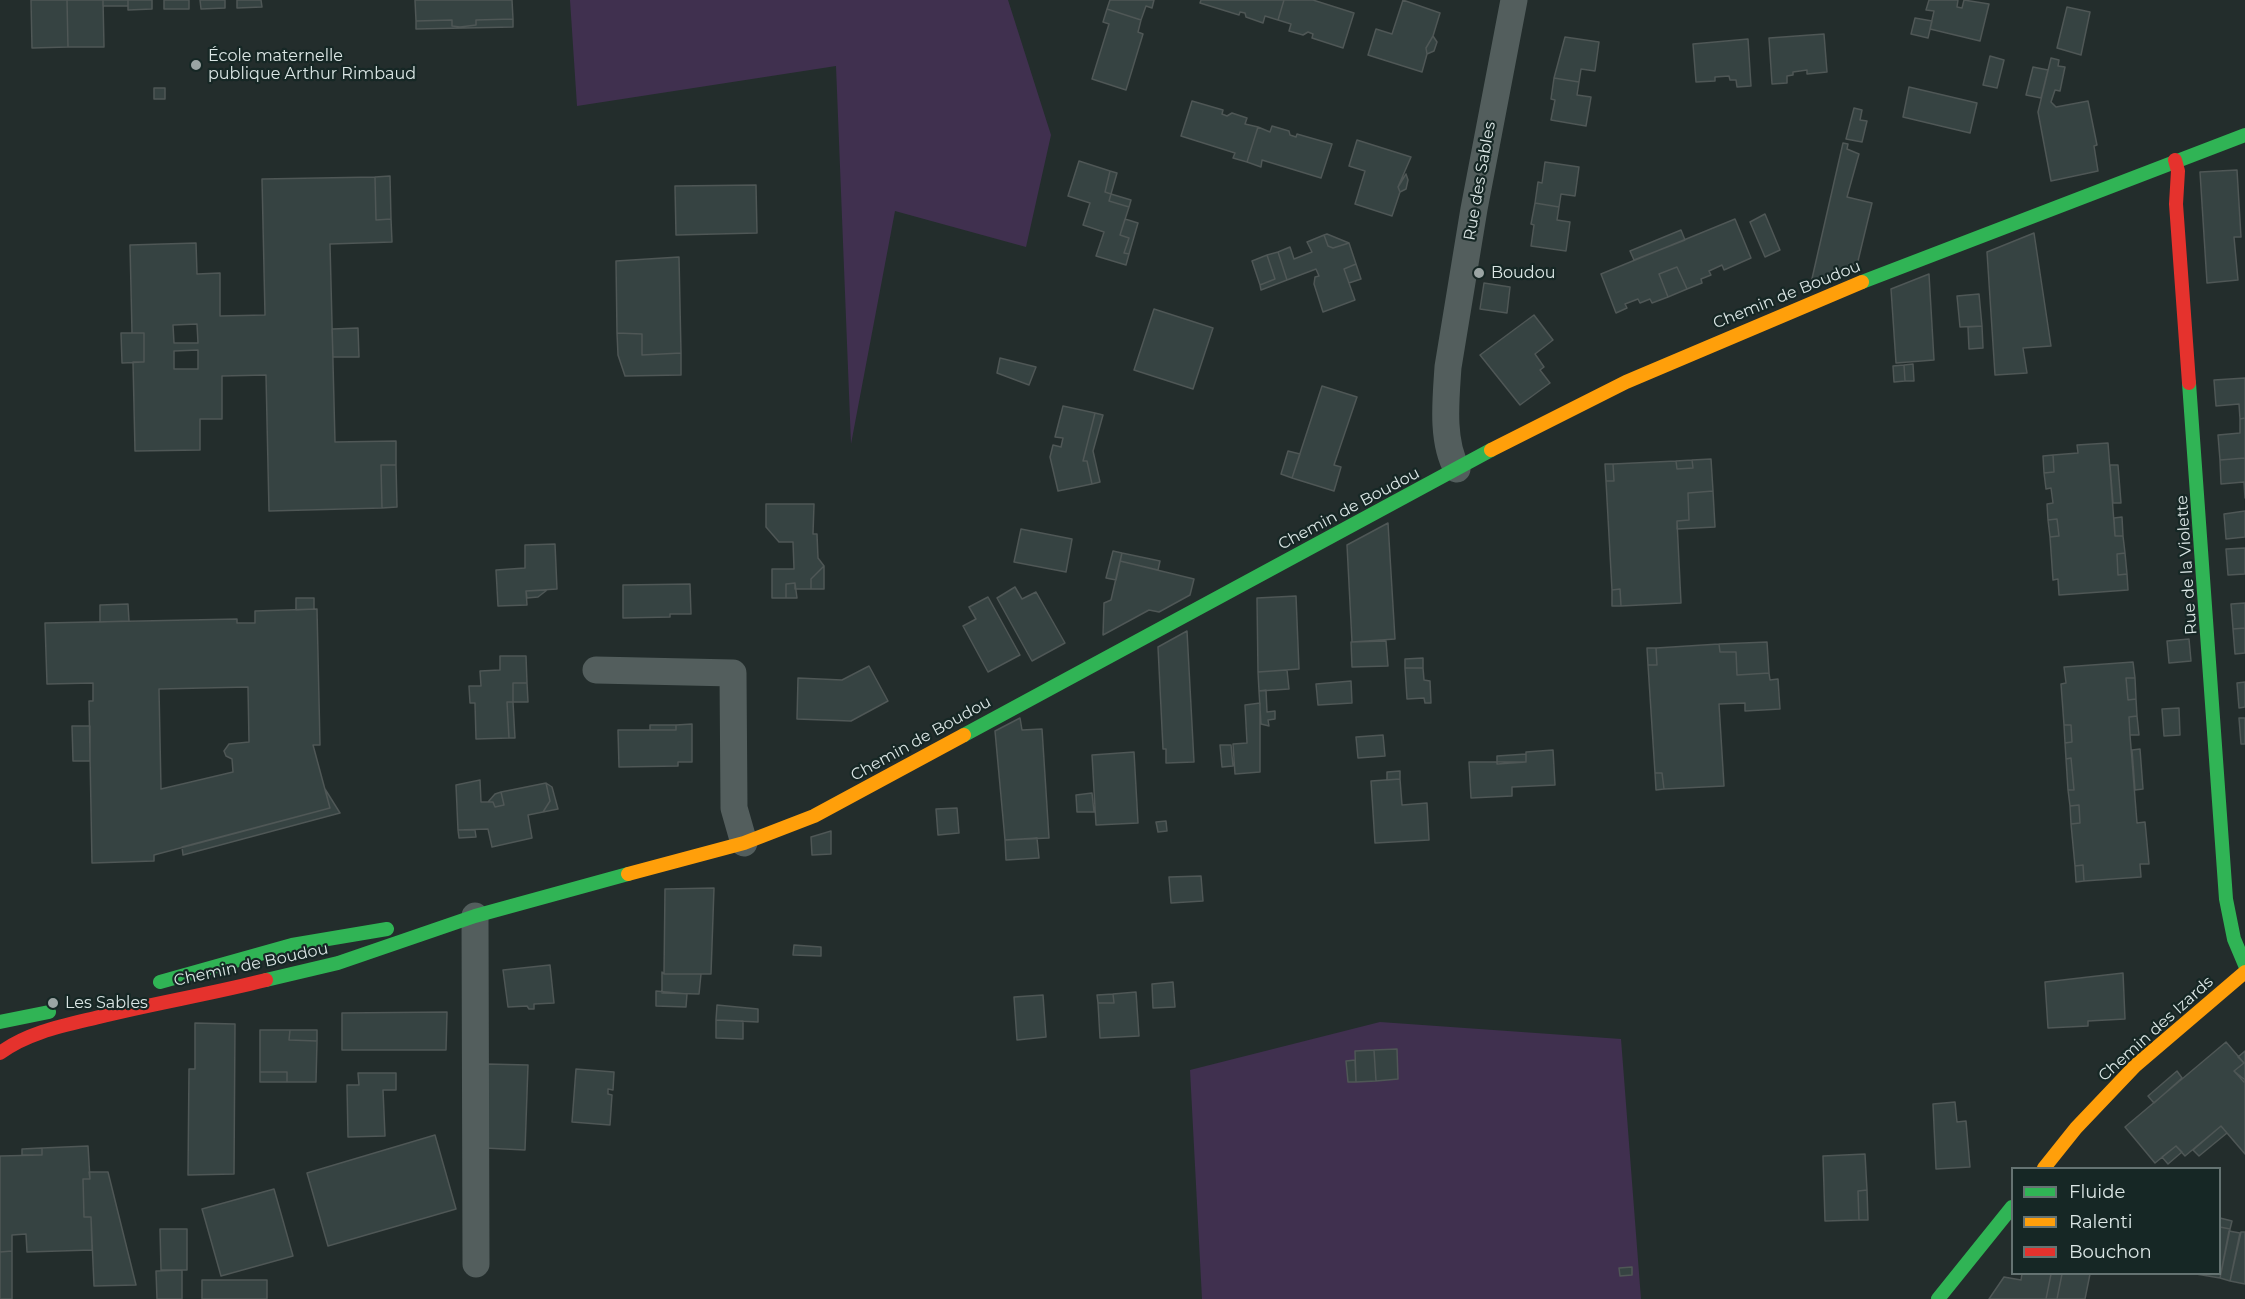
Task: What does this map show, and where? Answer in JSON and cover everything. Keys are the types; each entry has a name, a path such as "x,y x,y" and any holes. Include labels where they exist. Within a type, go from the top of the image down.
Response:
{"street":[{"name":"Rue des Sables","path":"1457,469 1450,457 1446,393 1448,367 1476,197 1514,0"},
{"name":"Chemin de Boudou","path":"0,1053 11,1045 54,1028 338,963 475,916 744,843 814,816 1540,423 1721,339 2175,160 2245,135"},
{"name":"Rue de la Violette","path":"2175,160 2178,171 2176,204 2225,856 2225,898 2242,979"},
{"path":"596,670 733,673 734,808 744,843"},
{"name":"Chemin de Boudou","path":"150,985 292,945 475,916"},
{"path":"475,916 476,1264"},
{"name":"Chemin des Izards","path":"2045,1167 2076,1128 2135,1066 2242,979"},
{"path":"0,1022 20,1020 64,1008"},
{"path":"1938,1299 2011,1209"}],"shaded area":[{"path":"570,0 1008,0 1051,135 1026,247 895,211 851,444 836,66 577,106"},
{"path":"1380,1022 1621,1039 1641,1299 1202,1299 1190,1070"}],"building":[{"path":"31,0 67,0 68,47 32,48"},
{"path":"67,0 103,0 104,47 68,47"},
{"path":"103,0 128,0 128,6 103,6"},
{"path":"128,0 152,0 152,9 128,10"},
{"path":"164,0 189,0 189,9 164,9"},
{"path":"200,0 225,0 225,8 201,9"},
{"path":"237,0 261,0 262,7 237,8"},
{"path":"415,0 512,0 513,19 476,20 476,25 460,27 452,26 452,20 416,21"},
{"path":"1110,0 1154,0 1152,8 1146,6 1141,20 1107,9"},
{"path":"1201,0 1284,0 1278,20 1265,16 1263,23 1246,17 1245,13 1240,12 1239,15 1200,3"},
{"path":"1284,0 1313,0 1354,13 1343,48 1312,38 1313,34 1308,32 1303,35 1289,31 1291,24 1278,20"},
{"path":"1403,0 1440,13 1433,36 1426,48 1427,54 1422,72 1368,55 1376,29 1392,34"},
{"path":"1929,0 1958,0 1957,7 1962,8 1964,0 1989,4 1980,41 1930,29 1934,11 1926,10"},
{"path":"2067,7 2090,12 2081,55 2057,48"},
{"path":"1107,9 1141,20 1138,32 1143,34 1126,90 1092,79 1109,24 1103,22"},
{"path":"1915,18 1932,21 1928,38 1911,34"},
{"path":"513,19 513,27 416,29 416,21 452,20 452,26 460,27 476,25 476,20"},
{"path":"1824,34 1827,72 1807,74 1807,70 1793,72 1793,75 1787,76 1787,83 1772,84 1769,38"},
{"path":"1433,36 1437,42 1434,51 1427,54 1426,48"},
{"path":"1565,37 1599,42 1595,71 1581,69 1579,82 1554,78"},
{"path":"1748,39 1751,86 1737,87 1736,80 1730,80 1729,76 1715,77 1715,81 1696,82 1693,44"},
{"path":"1990,56 2004,60 1997,88 1983,85"},
{"path":"2051,58 2059,60 2058,66 2065,67 2060,91 2055,90 2051,102 2056,107 2088,101 2097,145 2094,146 2098,171 2051,181 2038,112"},
{"path":"2033,67 2048,70 2041,98 2026,95"},
{"path":"1554,78 1579,82 1577,95 1591,97 1586,126 1551,120 1555,100 1551,99"},
{"path":"1909,87 1977,103 1970,133 1903,117"},
{"path":"154,88 165,88 165,99 154,99"},
{"path":"1192,101 1223,110 1222,114 1227,116 1232,113 1247,118 1245,124 1258,127 1247,162 1233,158 1235,153 1181,136"},
{"path":"1854,108 1862,110 1860,120 1867,121 1862,142 1846,139"},
{"path":"1272,126 1289,131 1290,135 1296,137 1297,134 1332,144 1321,178 1262,160 1261,167 1247,162 1258,127 1270,132"},
{"path":"1357,140 1411,157 1398,187 1400,192 1392,216 1355,204 1365,171 1349,166"},
{"path":"1843,143 1848,144 1847,149 1859,154 1847,197 1872,203 1857,265 1849,264 1846,270 1811,283"},
{"path":"1079,161 1110,171 1105,192 1111,194 1109,201 1129,207 1120,235 1129,238 1124,253 1129,254 1126,265 1096,256 1104,232 1083,225 1090,203 1068,196"},
{"path":"1545,162 1579,167 1575,196 1561,194 1559,207 1535,203 1538,182 1542,183"},
{"path":"2237,170 2241,237 2234,237 2238,280 2207,283 2200,172"},
{"path":"1110,171 1117,173 1111,194 1105,192"},
{"path":"1406,174 1408,180 1406,189 1400,192 1398,187"},
{"path":"390,176 391,219 376,220 375,177"},
{"path":"375,177 376,220 391,219 392,242 330,244 335,442 396,441 396,465 381,465 382,508 269,511 266,375 222,376 222,419 200,419 200,450 135,451 133,362 144,362 144,333 132,333 130,245 196,243 197,274 220,273 220,316 265,315 262,179","holes":["197,324 198,343 174,343 173,325","198,350 198,369 174,369 174,351"]},
{"path":"756,185 757,233 676,235 675,186"},
{"path":"1111,194 1131,200 1129,207 1109,201"},
{"path":"1535,203 1559,207 1557,220 1570,222 1566,251 1531,246 1534,225 1531,224"},
{"path":"1765,214 1780,250 1765,257 1750,222"},
{"path":"1125,219 1138,223 1129,254 1124,253 1129,238 1120,235"},
{"path":"1735,219 1751,258 1724,270 1722,265 1709,271 1711,275 1701,279 1702,283 1687,289 1677,267 1659,274 1668,297 1652,303 1650,299 1640,303 1638,299 1625,304 1627,308 1616,313 1601,274"},
{"path":"1681,230 1685,240 1634,260 1630,251"},
{"path":"2034,233 2051,346 2023,348 2027,373 1995,375 1987,252"},
{"path":"1327,234 1349,243 1333,248 1328,246 1324,235"},
{"path":"1324,235 1328,246 1333,248 1349,243 1356,264 1344,269 1355,300 1323,312 1314,284 1315,277 1319,276 1316,269 1287,280 1278,252 1290,247 1294,259 1312,252 1307,242"},
{"path":"1278,252 1287,280 1261,290 1260,285 1275,279 1267,255"},
{"path":"1267,255 1275,279 1260,285 1252,261"},
{"path":"679,257 681,353 642,355 642,334 617,333 616,261"},
{"path":"1356,264 1361,279 1349,283 1344,269"},
{"path":"1677,267 1687,289 1668,297 1659,274"},
{"path":"1929,274 1934,360 1896,363 1891,289"},
{"path":"1484,283 1510,287 1507,313 1480,309"},
{"path":"1979,294 1982,326 1960,327 1957,296"},
{"path":"1154,309 1213,328 1193,389 1134,370"},
{"path":"1534,315 1553,340 1535,354 1544,367 1540,370 1550,383 1520,405 1480,355"},
{"path":"1982,326 1983,348 1969,349 1968,327"},
{"path":"358,328 359,357 333,357 332,329"},
{"path":"121,333 144,333 144,362 122,363"},
{"path":"617,333 642,334 642,355 681,353 681,375 625,376 618,355"},
{"path":"1000,358 1036,367 1029,385 997,373"},
{"path":"1913,364 1914,381 1905,381 1904,365"},
{"path":"1904,365 1905,381 1894,382 1893,366"},
{"path":"2245,378 2245,418 2240,419 2239,404 2216,406 2214,380"},
{"path":"1322,386 1357,397 1334,465 1341,467 1334,491 1292,478"},
{"path":"1063,406 1095,413 1083,461 1087,461 1092,484 1058,491 1050,457 1053,445 1061,447 1063,438 1055,437"},
{"path":"1095,413 1103,415 1093,451 1100,482 1092,484 1087,461 1083,461"},
{"path":"2245,418 2245,458 2220,460 2218,435 2240,433 2240,419"},
{"path":"2108,443 2115,536 2123,536 2125,553 2117,554 2118,575 2127,574 2128,590 2059,595 2058,579 2053,580 2050,537 2059,536 2057,519 2048,520 2047,504 2053,503 2051,488 2046,489 2044,473 2054,472 2053,455 2078,453 2077,445"},
{"path":"1288,451 1300,454 1292,478 1281,474"},
{"path":"2053,455 2054,472 2044,473 2043,456"},
{"path":"2245,458 2245,498 2244,482 2221,484 2220,460"},
{"path":"1711,459 1713,491 1688,493 1689,520 1677,521 1681,603 1621,606 1620,589 1612,590 1606,481 1614,481 1613,464 1676,461 1677,469 1693,468 1692,460"},
{"path":"1692,460 1693,468 1677,469 1676,461"},
{"path":"1605,464 1613,464 1614,481 1606,481"},
{"path":"381,465 396,465 397,507 382,508"},
{"path":"2110,465 2118,465 2121,503 2113,503"},
{"path":"1713,491 1715,527 1677,529 1677,521 1689,520 1688,493"},
{"path":"766,504 814,504 813,534 817,534 818,558 824,566 811,579 811,589 795,589 795,583 786,584 786,598 772,598 772,569 794,569 793,542 779,542 766,527"},
{"path":"2245,511 2245,537 2226,539 2224,514"},
{"path":"2122,517 2123,536 2115,536 2114,518"},
{"path":"2057,519 2059,536 2050,537 2048,520"},
{"path":"1388,523 1395,639 1352,642 1347,545"},
{"path":"1021,529 1072,539 1066,572 1014,562"},
{"path":"555,544 557,589 526,591 527,605 498,606 496,570 525,568 525,545"},
{"path":"2245,548 2245,574 2228,575 2226,549"},
{"path":"1113,551 1122,553 1116,580 1106,578"},
{"path":"1122,553 1160,561 1158,570 1120,561"},
{"path":"2125,553 2127,574 2118,575 2117,554"},
{"path":"1120,561 1194,579 1190,595 1159,612 1149,610 1103,635 1104,603 1111,600"},
{"path":"824,566 824,589 811,589 811,579"},
{"path":"795,583 797,598 786,598 786,584"},
{"path":"690,584 691,614 623,618 623,585"},
{"path":"1015,587 1022,599 1036,592 1065,643 1032,661 997,598"},
{"path":"1620,589 1621,606 1612,606 1612,590"},
{"path":"547,590 538,597 527,598 526,591"},
{"path":"1296,596 1299,669 1258,672 1257,598"},
{"path":"988,597 1020,655 988,672 963,626 976,619 969,607"},
{"path":"296,598 314,598 314,609 296,610"},
{"path":"2245,603 2245,628 2233,629 2231,604"},
{"path":"128,604 129,621 100,622 100,605"},
{"path":"317,609 320,745 313,745 330,808 154,855 154,861 92,863 89,701 93,701 93,683 47,684 45,623 237,619 237,623 255,623 255,611","holes":["248,687 249,742 229,744 224,751 226,756 232,759 233,772 161,789 159,689"]},
{"path":"2245,628 2245,653 2235,654 2233,629"},
{"path":"1187,631 1194,762 1166,763 1166,749 1163,749 1158,647"},
{"path":"2189,639 2191,661 2169,663 2167,641"},
{"path":"1386,641 1388,666 1352,667 1351,642"},
{"path":"1767,642 1769,673 1737,675 1736,652 1720,652 1719,644"},
{"path":"1719,644 1720,652 1736,652 1737,675 1769,673 1770,680 1778,679 1780,709 1745,711 1745,703 1719,704 1724,786 1664,789 1662,773 1655,773 1648,665 1657,665 1656,648"},
{"path":"1647,648 1656,648 1657,665 1648,665"},
{"path":"500,656 526,656 527,683 513,683 513,702 507,702 509,738 476,739 475,703 470,703 469,686 481,686 480,671 500,670"},
{"path":"1423,658 1423,668 1405,668 1405,659"},
{"path":"2133,662 2135,678 2126,678 2128,700 2136,699 2137,716 2129,717 2130,735 2137,823 2145,822 2149,864 2140,864 2141,877 2084,881 2083,865 2075,866 2071,824 2080,823 2079,805 2070,806 2068,790 2074,790 2071,758 2066,759 2065,743 2072,742 2071,725 2064,725 2061,684 2066,683 2064,667"},
{"path":"869,666 888,701 851,721 797,719 798,678 842,680"},
{"path":"1405,668 1423,668 1424,680 1430,681 1431,703 1425,703 1424,698 1407,699"},
{"path":"1287,670 1289,689 1259,691 1258,672"},
{"path":"2126,678 2135,678 2136,699 2128,700"},
{"path":"1351,681 1352,703 1318,705 1316,684"},
{"path":"2245,682 2245,707 2239,708 2237,683"},
{"path":"513,683 527,683 528,702 513,702"},
{"path":"1266,690 1267,712 1275,711 1275,719 1268,720 1269,726 1261,724 1259,691"},
{"path":"507,702 513,702 515,738 509,738"},
{"path":"1260,703 1260,772 1235,774 1233,744 1247,743 1245,705"},
{"path":"2179,708 2180,735 2164,736 2162,709"},
{"path":"2137,716 2139,735 2130,735 2129,717"},
{"path":"1020,718 1022,730 1042,729 1049,838 1005,840 995,731"},
{"path":"2239,718 2245,718 2245,744 2241,744"},
{"path":"692,724 692,762 678,762 678,766 619,767 618,730 676,730 676,725"},
{"path":"650,725 676,725 676,730 650,730"},
{"path":"2064,725 2071,725 2072,742 2065,743"},
{"path":"72,726 90,726 90,761 73,761"},
{"path":"1383,735 1385,756 1358,758 1356,737"},
{"path":"1220,745 1231,745 1233,766 1222,767"},
{"path":"2140,749 2143,789 2135,790 2132,750"},
{"path":"1553,750 1555,785 1512,787 1512,796 1471,798 1469,762 1526,762 1526,752"},
{"path":"1134,752 1138,823 1096,825 1092,755"},
{"path":"1526,754 1526,762 1497,764 1497,756"},
{"path":"2071,758 2074,790 2068,790 2066,759"},
{"path":"1400,771 1400,779 1387,780 1387,772"},
{"path":"1655,773 1662,773 1664,789 1656,790"},
{"path":"1400,779 1402,805 1427,803 1429,840 1375,843 1371,781"},
{"path":"480,780 481,802 493,802 495,807 504,805 501,792 546,783 550,801 543,812 528,815 532,838 492,847 488,829 458,830 456,785"},
{"path":"546,783 552,787 558,809 543,812 550,801"},
{"path":"325,789 340,813 183,855 182,847 330,808"},
{"path":"501,792 504,805 495,807 493,802 488,802 495,794"},
{"path":"1092,793 1094,812 1077,812 1076,795"},
{"path":"2079,805 2080,823 2071,824 2070,806"},
{"path":"957,808 959,833 938,835 936,809"},
{"path":"1166,821 1167,831 1158,832 1156,822"},
{"path":"458,830 475,830 476,837 459,838"},
{"path":"831,831 831,854 812,855 811,837"},
{"path":"1037,838 1039,858 1006,860 1005,840"},
{"path":"2083,865 2084,881 2076,882 2075,866"},
{"path":"1201,876 1203,901 1171,903 1169,877"},
{"path":"714,888 711,974 664,974 665,889"},
{"path":"794,945 821,947 821,956 793,955"},
{"path":"550,965 554,1003 534,1004 534,1009 529,1009 527,1006 508,1007 503,970"},
{"path":"662,972 664,974 701,974 699,994 662,993"},
{"path":"2123,973 2125,1019 2088,1021 2088,1026 2048,1028 2045,982"},
{"path":"1173,982 1175,1007 1153,1008 1152,984"},
{"path":"656,991 687,994 686,1007 656,1006"},
{"path":"1136,992 1139,1036 1100,1038 1098,1003 1114,1003 1113,994"},
{"path":"1113,994 1114,1003 1098,1003 1097,995"},
{"path":"1043,995 1046,1037 1017,1040 1014,997"},
{"path":"717,1005 758,1009 758,1022 716,1020"},
{"path":"447,1012 446,1050 342,1050 342,1013"},
{"path":"716,1020 743,1021 743,1039 716,1038"},
{"path":"195,1023 235,1024 234,1174 188,1175 189,1069 195,1069"},
{"path":"260,1030 290,1030 289,1040 317,1041 316,1082 287,1082 287,1072 260,1072"},
{"path":"290,1030 317,1030 317,1041 289,1040"},
{"path":"2226,1042 2244,1063 2234,1071 2245,1080 2245,1154 2221,1126 2185,1156 2176,1146 2155,1163 2125,1127"},
{"path":"1397,1049 1398,1079 1376,1081 1374,1050"},
{"path":"1374,1050 1376,1081 1356,1082 1355,1051"},
{"path":"2245,1051 2244,1082 2234,1071 2244,1063 2238,1057"},
{"path":"1355,1060 1356,1082 1348,1082 1346,1061"},
{"path":"487,1064 528,1065 525,1150 484,1148"},
{"path":"576,1069 614,1072 613,1090 608,1089 608,1094 612,1095 610,1125 572,1122"},
{"path":"2177,1071 2182,1078 2154,1103 2148,1096"},
{"path":"260,1072 287,1072 287,1082 260,1082"},
{"path":"358,1073 396,1073 396,1090 383,1090 385,1136 348,1137 347,1085 359,1085"},
{"path":"1955,1102 1957,1122 1966,1121 1970,1167 1936,1169 1933,1104"},
{"path":"2221,1126 2227,1133 2199,1156 2193,1150"},
{"path":"435,1135 456,1209 328,1246 307,1173"},
{"path":"88,1146 90,1179 83,1179 84,1217 91,1217 92,1250 27,1252 26,1234 12,1235 12,1251 0,1252 0,1156 42,1155 42,1148"},
{"path":"2176,1146 2182,1152 2168,1164 2162,1157"},
{"path":"42,1148 42,1155 22,1155 22,1149"},
{"path":"1865,1154 1867,1190 1858,1191 1859,1220 1825,1221 1823,1156"},
{"path":"89,1172 108,1172 136,1285 94,1286 91,1217 84,1217 83,1179 90,1179"},
{"path":"274,1189 293,1256 221,1276 202,1209"},
{"path":"1867,1190 1868,1220 1859,1220 1858,1191"},
{"path":"2221,1218 2232,1221 2230,1229 2221,1227"},
{"path":"2221,1227 2230,1229 2221,1273"},
{"path":"160,1229 187,1229 187,1270 161,1270"},
{"path":"2229,1231 2240,1233 2230,1281 2220,1278"},
{"path":"2241,1232 2245,1232 2245,1284 2230,1281"},
{"path":"12,1251 12,1299 0,1299 0,1252"},
{"path":"1632,1267 1632,1275 1620,1276 1619,1268"},
{"path":"182,1270 182,1299 157,1299 156,1271"},
{"path":"2022,1275 2051,1275 2046,1299 1989,1299 2004,1277 2021,1280"},
{"path":"2051,1275 2062,1275 2057,1299 2046,1299"},
{"path":"2062,1275 2090,1275 2085,1299 2057,1299"},
{"path":"2202,1275 2221,1275 2220,1278"},
{"path":"202,1280 267,1280 267,1299 202,1299"}],"traffic: fast":[{"path":"1862,282 2245,135"},
{"path":"2189,383 2226,899 2234,939 2245,965"},
{"path":"964,735 1491,450"},
{"path":"266,980 338,963 475,916 628,874"},
{"path":"160,982 292,945 387,929"},
{"path":"0,1022 49,1012"},
{"path":"1938,1299 2011,1208"}],"traffic: slow":[{"path":"1491,450 1626,382 1862,282"},
{"path":"628,874 744,843 814,816 964,735"},
{"path":"2045,1167 2076,1128 2135,1066 2245,972"}],"traffic: jam":[{"path":"2175,160 2178,171 2176,204 2189,383"},
{"path":"0,1053 35,1034 61,1026 266,980"}],"place":[{"name":"École maternelle publique Arthur Rimbaud","path":"196,65"},
{"name":"Boudou","path":"1479,273"},
{"name":"Les Sables","path":"53,1003"}]}
